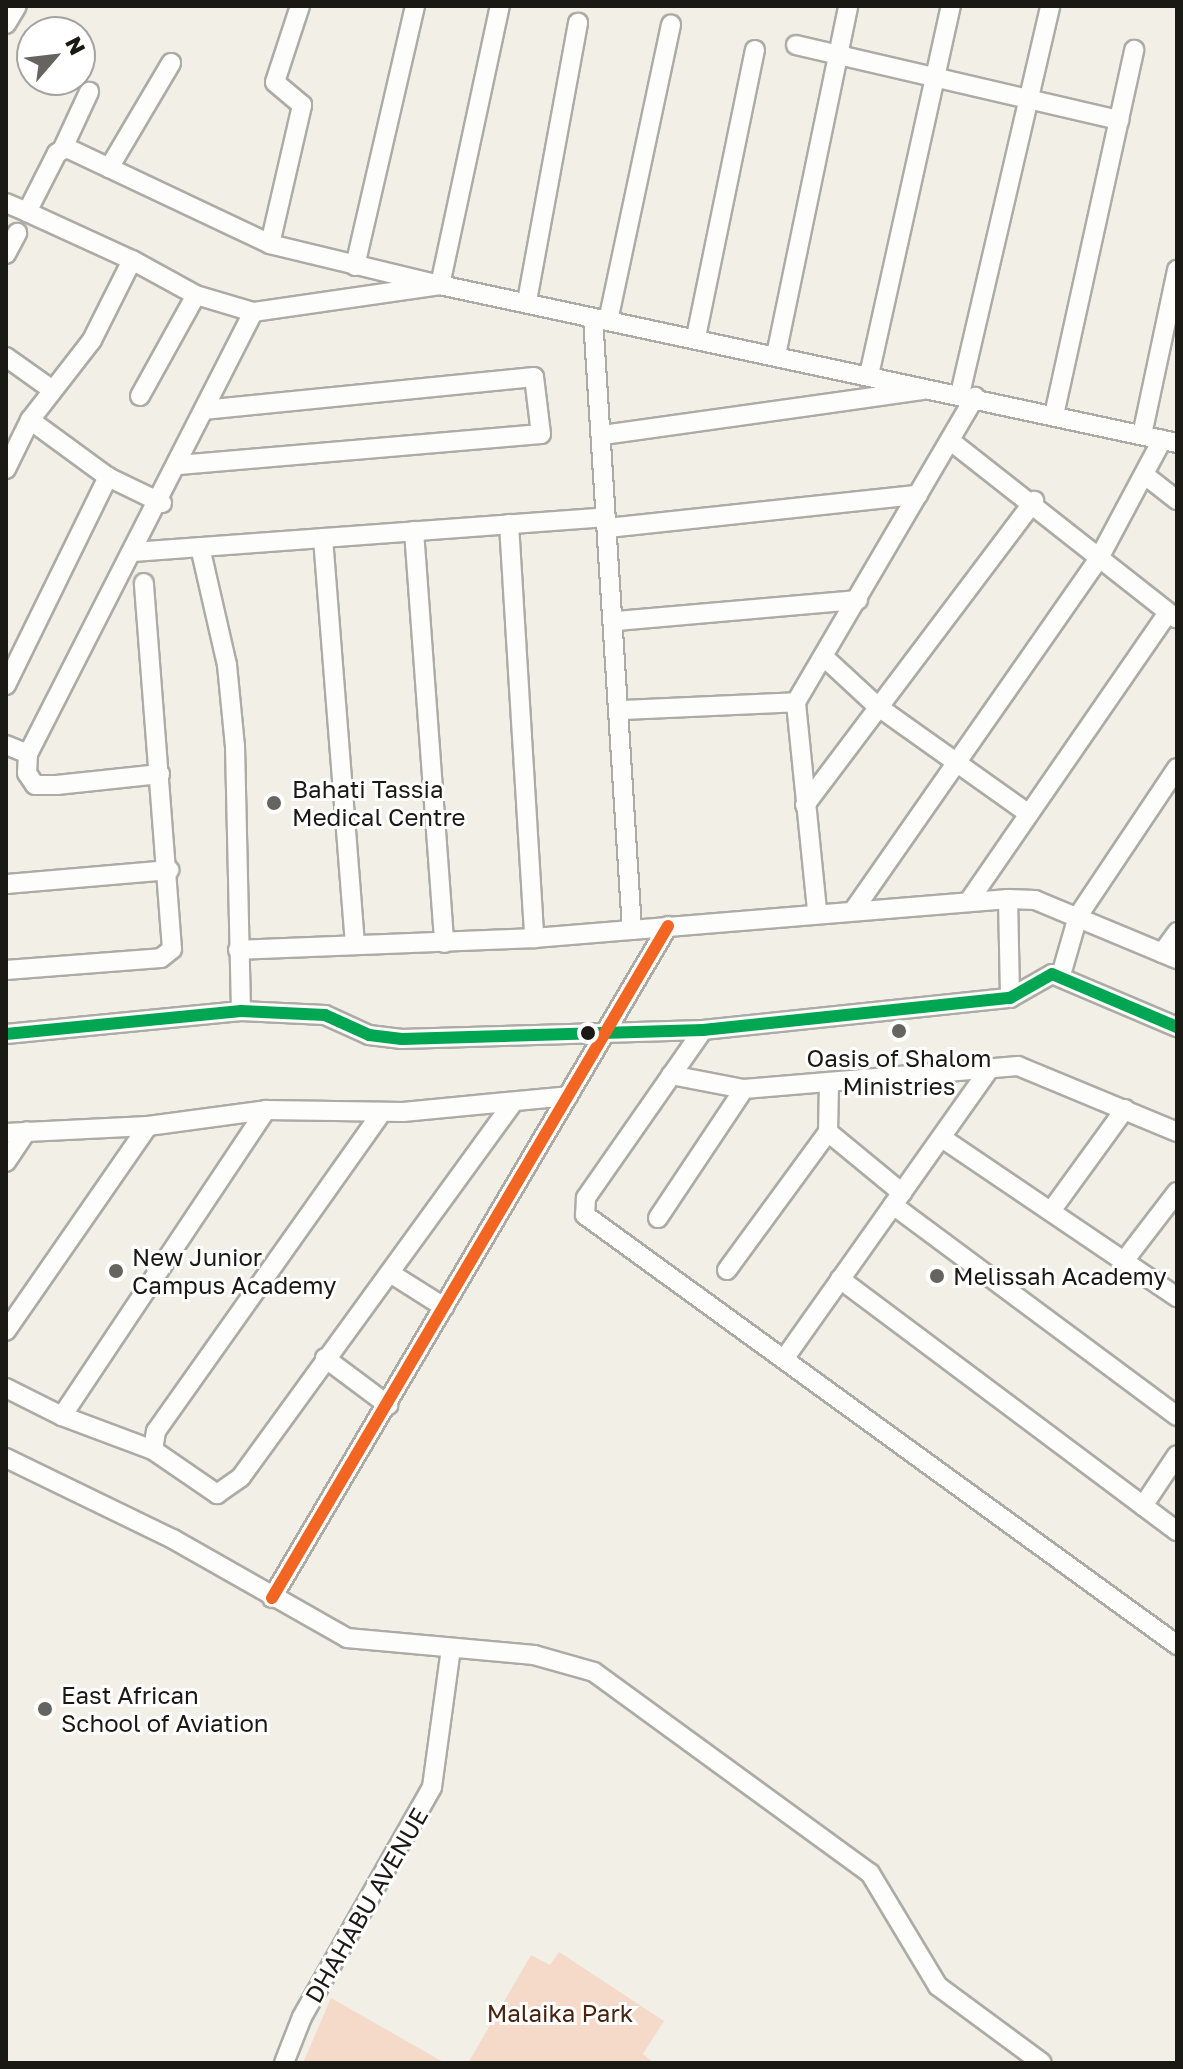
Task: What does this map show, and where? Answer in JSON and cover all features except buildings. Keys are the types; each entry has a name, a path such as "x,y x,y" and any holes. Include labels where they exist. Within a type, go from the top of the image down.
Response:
{"street":[{"path":"6,24 17,6"},
{"path":"270,244 302,105 275,82 300,6"},
{"path":"355,266 415,6"},
{"path":"440,285 500,6"},
{"path":"776,355 848,6"},
{"path":"869,375 951,6"},
{"path":"817,910 796,702 952,442 968,396 1050,6"},
{"path":"527,301 578,23"},
{"path":"632,930 623,710 606,522 600,320 671,25"},
{"path":"796,45 1030,93 1119,120"},
{"path":"696,337 755,50"},
{"path":"1054,415 1134,50"},
{"path":"109,168 171,63"},
{"path":"27,212 63,148 87,96"},
{"path":"63,148 270,244 440,285 527,301 600,320 696,337 1169,442 1098,560 853,911"},
{"path":"6,203 132,260 196,295 253,312 440,285"},
{"path":"6,254 17,233"},
{"path":"6,469 30,420 92,340 132,260"},
{"path":"1142,435 1177,270"},
{"path":"140,396 196,295"},
{"path":"160,774 35,785 28,754 132,552 162,503 253,312"},
{"path":"6,357 51,389"},
{"path":"179,465 541,434 534,377 206,410"},
{"path":"603,435 927,389"},
{"path":"30,420 108,477 162,503"},
{"path":"952,442 1034,501 1098,560 1172,616 969,901"},
{"path":"1146,476 1177,500"},
{"path":"6,685 108,477"},
{"path":"132,552 509,524 606,522 918,495"},
{"path":"805,805 1034,501"},
{"path":"509,524 534,938"},
{"path":"414,531 444,943"},
{"path":"323,538 355,942"},
{"path":"200,547 227,665 235,746 241,1011"},
{"path":"6,970 168,955 169,870 144,583"},
{"path":"617,621 858,600"},
{"path":"824,657 877,706 955,765 1029,814"},
{"path":"623,710 796,702"},
{"path":"6,745 28,754"},
{"path":"1061,975 1078,916 1177,768"},
{"path":"6,884 169,870"},
{"path":"238,950 355,942 444,943 534,938 817,910 853,911 1008,899 1078,916 1170,956 1177,932"},
{"path":"1008,899 1010,998"},
{"path":"272,1598 568,1096 613,1030 668,926"},
{"path":"6,1034 241,1011 325,1015 402,1039 613,1030 703,1030 1010,998 1061,975 1177,1027"},
{"path":"703,1030 586,1198 585,1215 1177,1645"},
{"path":"671,1075 744,1089 1018,1066 1177,1132"},
{"path":"784,1359 989,1069"},
{"path":"727,1270 828,1132 829,1082"},
{"path":"658,1218 744,1089"},
{"path":"6,1133 148,1126 266,1110 382,1112 511,1105 568,1096"},
{"path":"6,1388 62,1416 153,1450 224,1493 390,1273 511,1105"},
{"path":"1051,1211 1125,1109"},
{"path":"62,1416 266,1110"},
{"path":"153,1450 156,1431 382,1112"},
{"path":"6,1331 148,1126"},
{"path":"6,1162 27,1131"},
{"path":"828,1132 898,1199 1177,1416"},
{"path":"942,1138 1177,1297"},
{"path":"1124,1261 1177,1192"},
{"path":"390,1273 444,1307"},
{"path":"840,1279 1177,1531"},
{"path":"325,1358 388,1405"},
{"path":"1143,1506 1177,1455"},
{"path":"6,1458 173,1539 347,1638 534,1655 594,1672 870,1873 938,1986 1042,2063"},
{"name":"DHAHABU AVENUE","path":"284,2063 302,2017 432,1787 451,1649"}],"green space":[{"name":"Malaika Park","path":"559,1952 664,2021 643,2054 654,2063 468,2063 531,1955 550,1965"},
{"name":"Malaika Park","path":"331,1998 445,2063 303,2063"}],"transit line":[{"path":"272,1598 668,926"},
{"path":"6,1034 241,1011 325,1015 369,1035 402,1039 703,1030 1010,998 1052,974 1177,1027"}],"place":[{"name":"Bahati Tassia Medical Centre","path":"274,803"},
{"name":"Oasis of Shalom Ministries","path":"899,1031"},
{"name":"New Junior Campus Academy","path":"116,1271"},
{"name":"Melissah Academy","path":"937,1276"},
{"name":"East African School of Aviation","path":"45,1709"}]}
